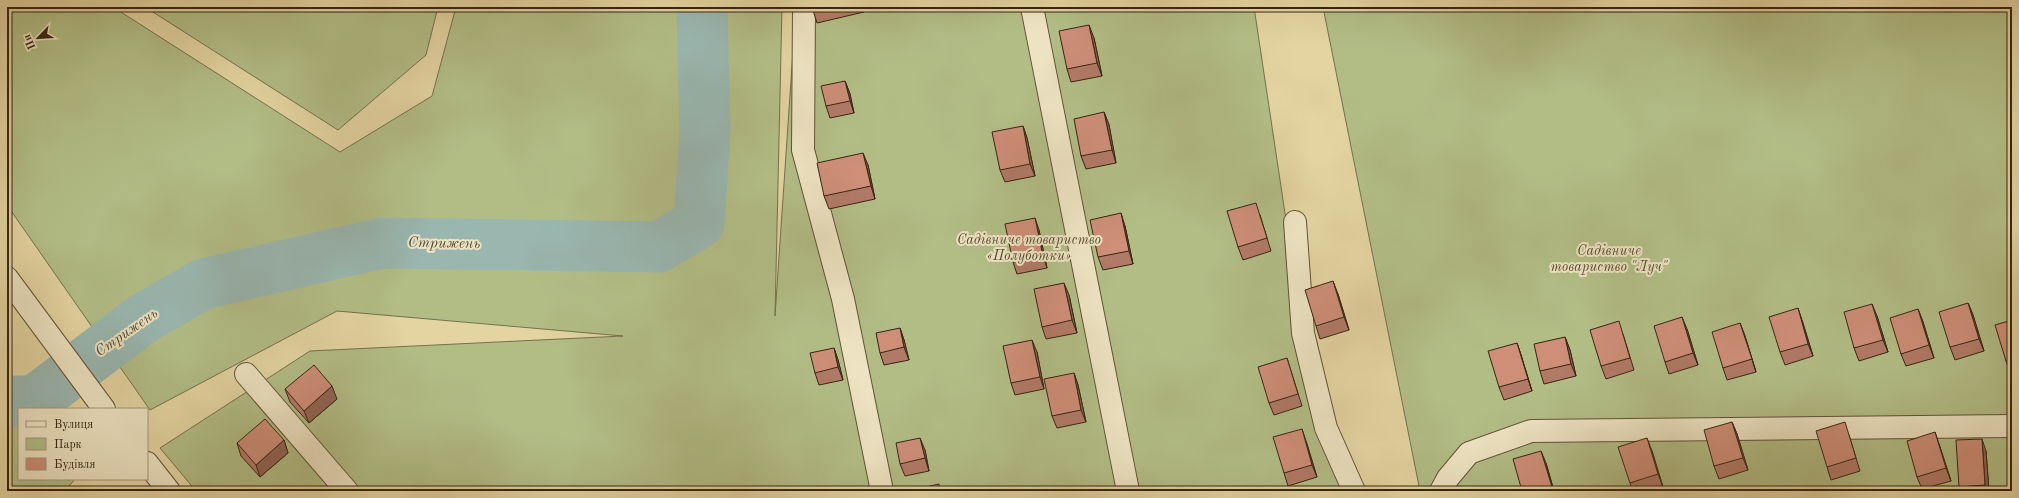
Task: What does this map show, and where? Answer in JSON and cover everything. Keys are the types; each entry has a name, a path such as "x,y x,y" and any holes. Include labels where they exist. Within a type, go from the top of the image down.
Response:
{"street":[{"path":"804,7 803,150 843,299 882,491"},
{"path":"1032,7 1128,491"},
{"path":"1295,222 1303,334 1326,428 1354,491"},
{"path":"7,278 103,408"},
{"path":"246,374 347,491"},
{"path":"1441,491 1448,478 1469,453 1531,431 2012,426"},
{"path":"148,464 169,491"}],"green space":[{"name":"Садівниче товариство «Полуботки»","path":"7,7 113,7 340,152 432,96 456,7 782,7 775,316 796,7 1254,7 1303,333 1351,491 196,491 160,448 310,351 623,336 337,311 150,410 7,205"},
{"path":"145,7 438,7 426,55 338,130"},
{"name":"Садівниче товариство \"Луч\"","path":"1323,7 2012,7 2012,491 1420,491"},
{"path":"7,382 26,408 18,408 18,480 74,480 65,491 7,491"}],"building":[{"path":"812,7 827,7 813,10"},
{"path":"1089,25 1097,63 1067,69 1059,31"},
{"path":"845,81 850,101 826,106 821,86"},
{"path":"1104,112 1112,150 1081,156 1074,119"},
{"path":"1023,126 1030,164 1000,170 992,132"},
{"path":"863,153 871,186 824,196 817,163"},
{"path":"1256,203 1267,238 1238,247 1227,211"},
{"path":"1121,213 1129,251 1098,257 1090,220"},
{"path":"1035,218 1043,256 1013,262 1005,224"},
{"path":"1333,281 1344,317 1316,326 1305,290"},
{"path":"1064,283 1072,320 1042,327 1034,289"},
{"path":"1968,303 1979,339 1950,347 1939,312"},
{"path":"1872,304 1883,340 1854,348 1844,312"},
{"path":"1798,308 1808,344 1780,352 1769,317"},
{"path":"1918,309 1929,345 1901,354 1890,318"},
{"path":"1682,317 1693,353 1665,362 1654,326"},
{"path":"2012,320 2012,359 2006,361 1995,325"},
{"path":"1619,321 1630,358 1601,366 1590,330"},
{"path":"1740,323 1752,359 1723,368 1712,332"},
{"path":"900,328 904,347 880,353 876,333"},
{"path":"1565,337 1571,364 1540,371 1534,344"},
{"path":"1032,340 1040,377 1011,383 1003,346"},
{"path":"1517,343 1528,379 1499,387 1488,351"},
{"path":"834,348 838,367 815,373 810,353"},
{"path":"1287,358 1298,394 1269,403 1258,367"},
{"path":"314,365 332,386 304,411 285,389"},
{"path":"1074,373 1081,410 1052,416 1044,379"},
{"path":"265,419 284,440 256,465 237,443"},
{"path":"1732,422 1743,458 1714,466 1704,430"},
{"path":"1845,422 1856,458 1827,467 1816,431"},
{"path":"1302,429 1312,465 1284,473 1273,437"},
{"path":"1935,432 1946,468 1917,477 1907,441"},
{"path":"920,438 925,458 900,464 896,443"},
{"path":"1647,438 1658,474 1630,483 1618,447"},
{"path":"1982,439 1985,485 1959,487 1956,440"},
{"path":"1541,451 1552,487 1538,491 1522,491 1513,459"},
{"path":"939,484 940,491 908,491"}],"waterway":[{"name":"Стрижень","path":"7,401 34,401 144,318 203,284 382,243 659,247 699,223 705,132 702,7"}]}
